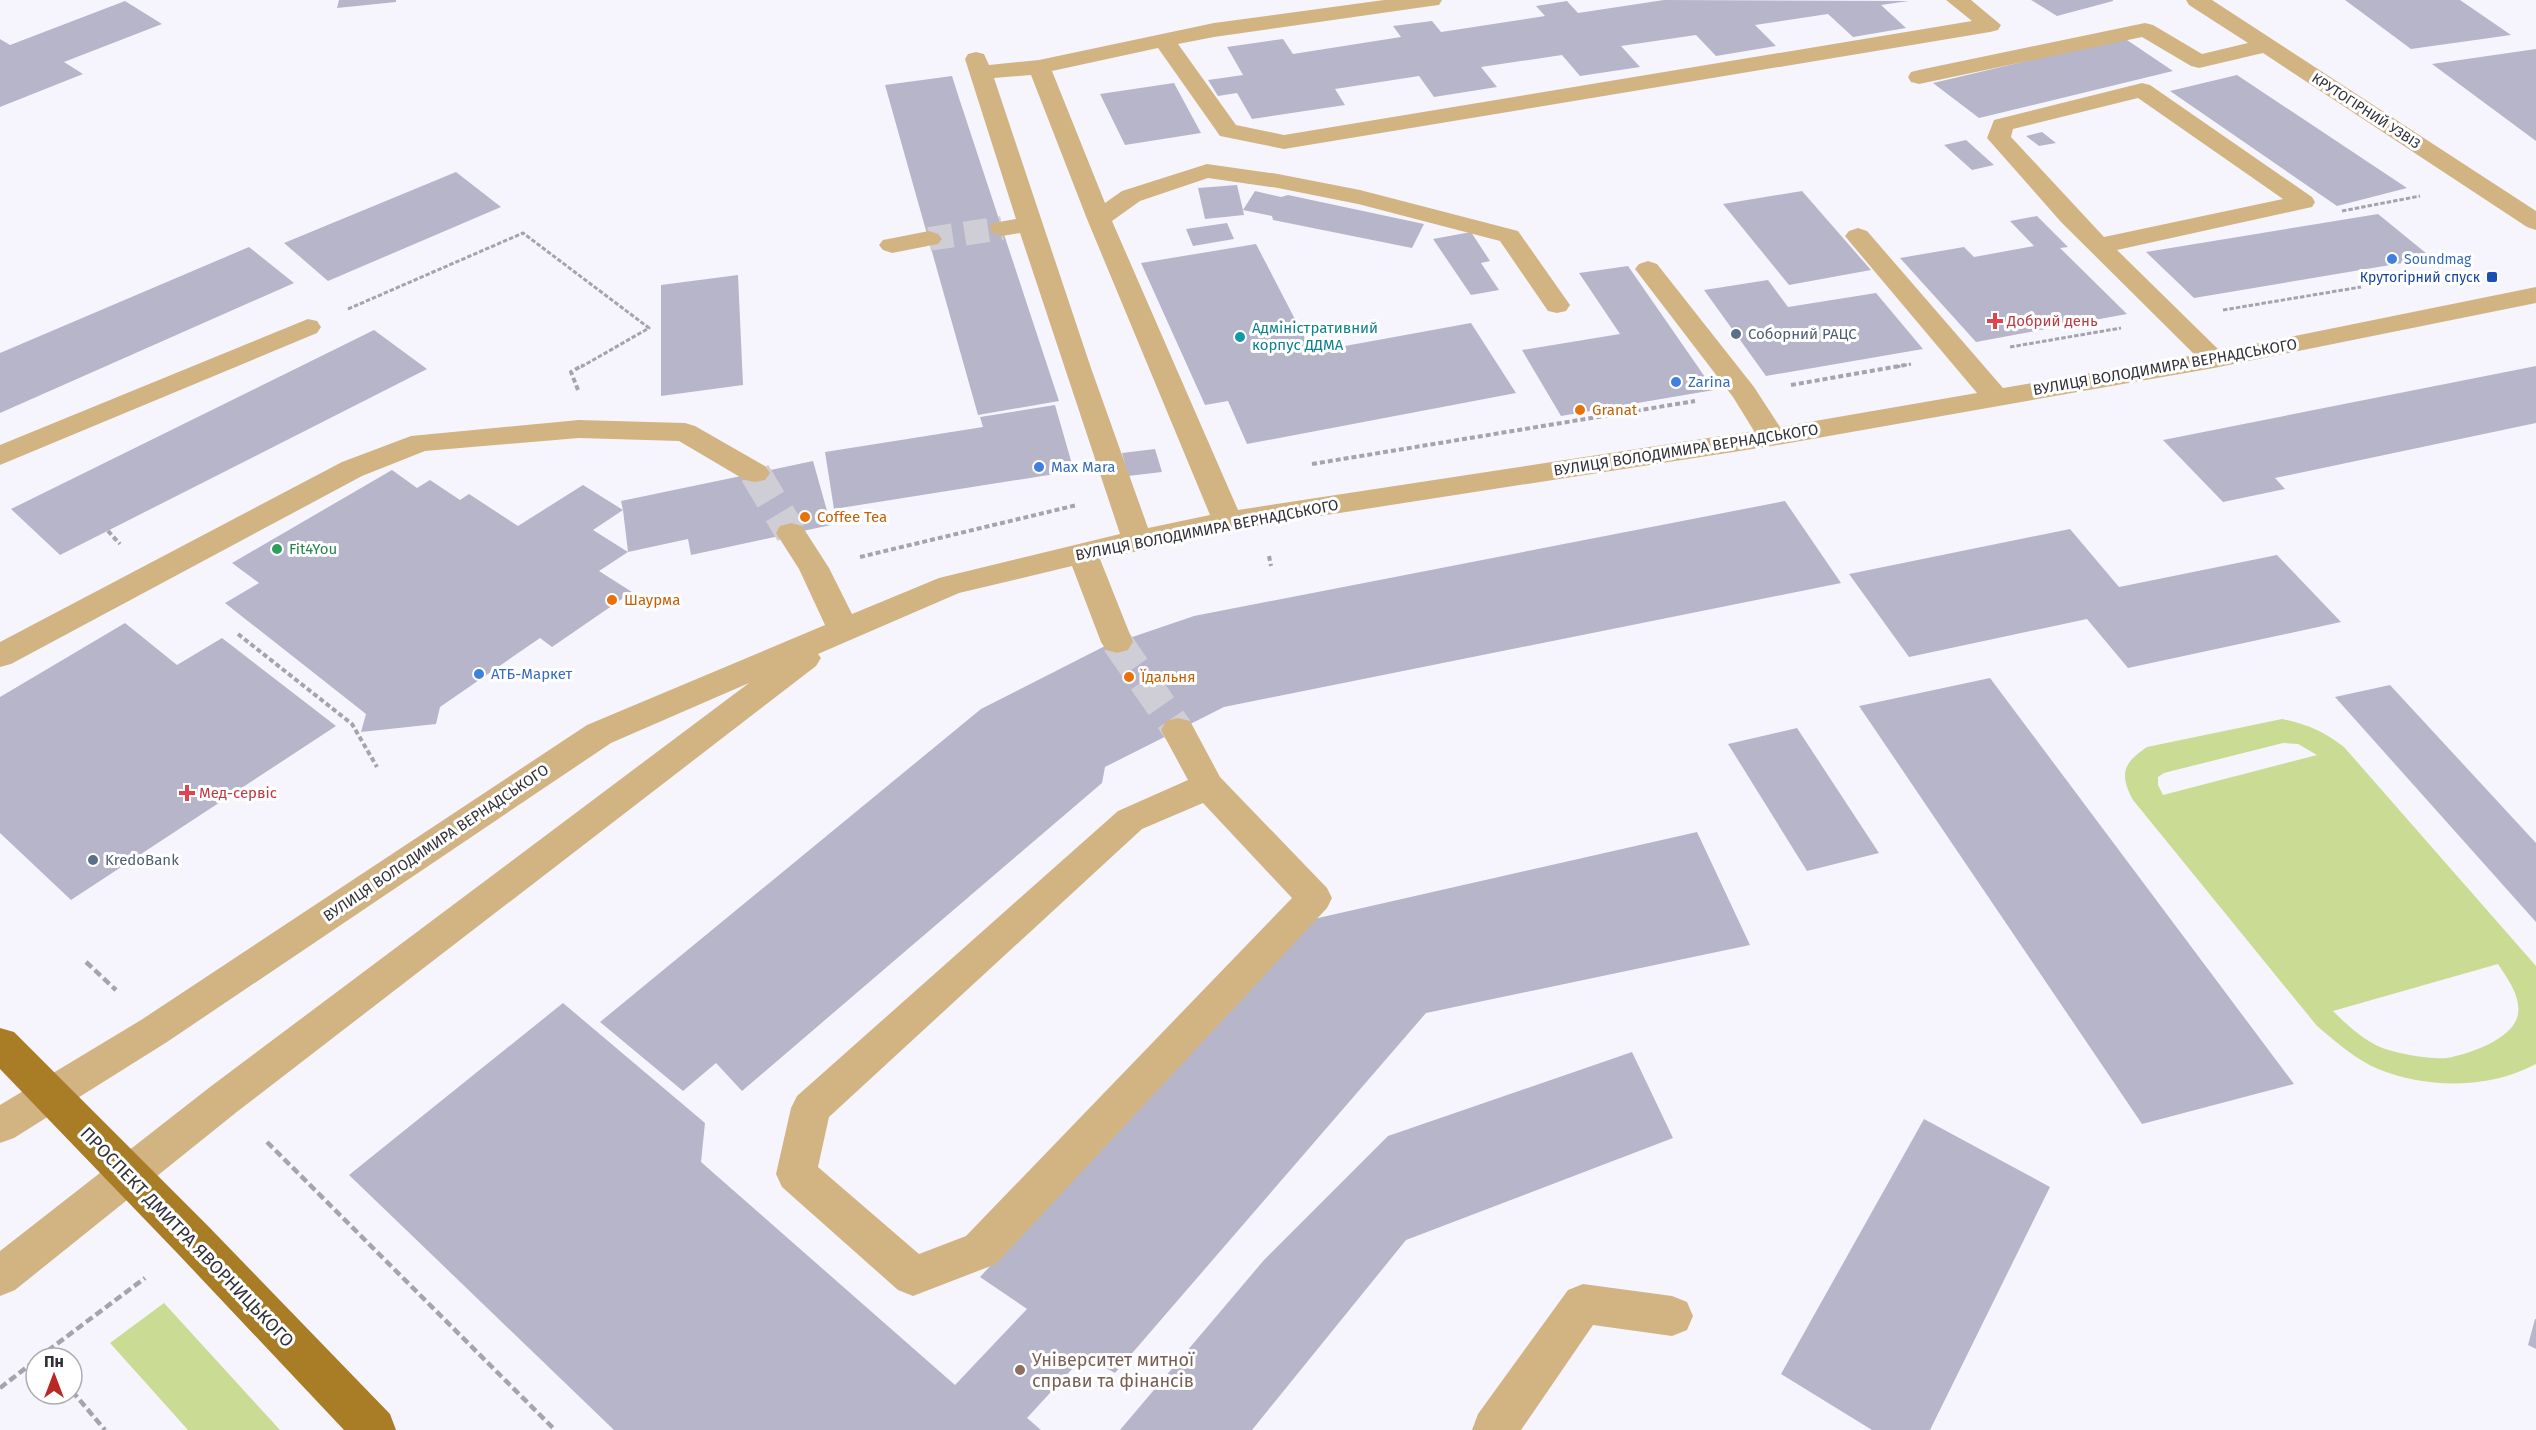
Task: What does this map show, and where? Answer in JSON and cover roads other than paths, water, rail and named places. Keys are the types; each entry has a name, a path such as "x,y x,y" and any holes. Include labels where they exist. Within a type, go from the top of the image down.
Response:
{"main road":[{"name":"ПРОСПЕКТ ДМИТРА ЯВОРНИЦЬКОГО","path":"0,1044 194,1241 374,1430"}],"street":[{"path":"1137,540 978,66 1039,67 1214,30 1431,0"},
{"path":"1164,41 1228,131 1284,142 1990,25 1957,0"},
{"name":"КРУТОГІРНИЙ УЗВІЗ","path":"2197,0 2536,222"},
{"path":"1919,76 2145,30 2199,61 2265,46"},
{"path":"1039,67 1099,219 1228,522"},
{"path":"2098,246 2303,202 2142,90 2002,125 1999,138 2098,246 2176,318 2214,360"},
{"path":"1099,219 1131,196 1207,171 1278,181 1360,197 1509,237 1557,305"},
{"path":"1002,228 1030,224"},
{"path":"1858,236 1996,398"},
{"path":"892,245 929,239"},
{"path":"1648,269 1744,393 1772,437"},
{"name":"ВУЛИЦЯ ВОЛОДИМИРА ВЕРНАДСЬКОГО","path":"0,1126 154,1031 599,734 950,585 1137,540 1228,522 1772,437 2214,360 2536,295"},
{"path":"0,456 308,327"},
{"path":"0,656 352,470 421,442 579,429 685,432 755,473"},
{"path":"791,533 814,568 843,629"},
{"path":"1082,553 1117,642"},
{"name":"ВУЛИЦЯ ВОЛОДИМИРА ВЕРНАДСЬКОГО","path":"0,1276 224,1099 669,764 843,629"},
{"path":"1178,730 1208,786 1314,898 981,1250 913,1276 796,1174 811,1108 1130,820 1208,786"},
{"path":"1494,1430 1583,1304 1672,1316"}],"tunnel":[{"path":"929,239 1002,228"},
{"path":"755,473 791,533"},
{"path":"1117,642 1178,730"}],"place":[{"name":"Soundmag","path":"2392,259"},
{"name":"Крутогірний спуск","path":"2492,277"},
{"name":"Добрий день","path":"1995,321"},
{"name":"Соборний РАЦС","path":"1736,334"},
{"name":"Адміністративний корпус ДДМА","path":"1240,337"},
{"name":"Zarina","path":"1676,382"},
{"name":"Granat","path":"1580,410"},
{"name":"Max Mara","path":"1039,467"},
{"name":"Coffee Tea","path":"805,517"},
{"name":"Fit4You","path":"277,549"},
{"name":"Шаурма","path":"612,600"},
{"name":"АТБ-Маркет","path":"479,674"},
{"name":"Їдальня","path":"1129,677"},
{"name":"Мед-сервіс","path":"187,793"},
{"name":"KredoBank","path":"93,860"},
{"name":"Університет митної справи та фінансів","path":"1020,1370"}]}
